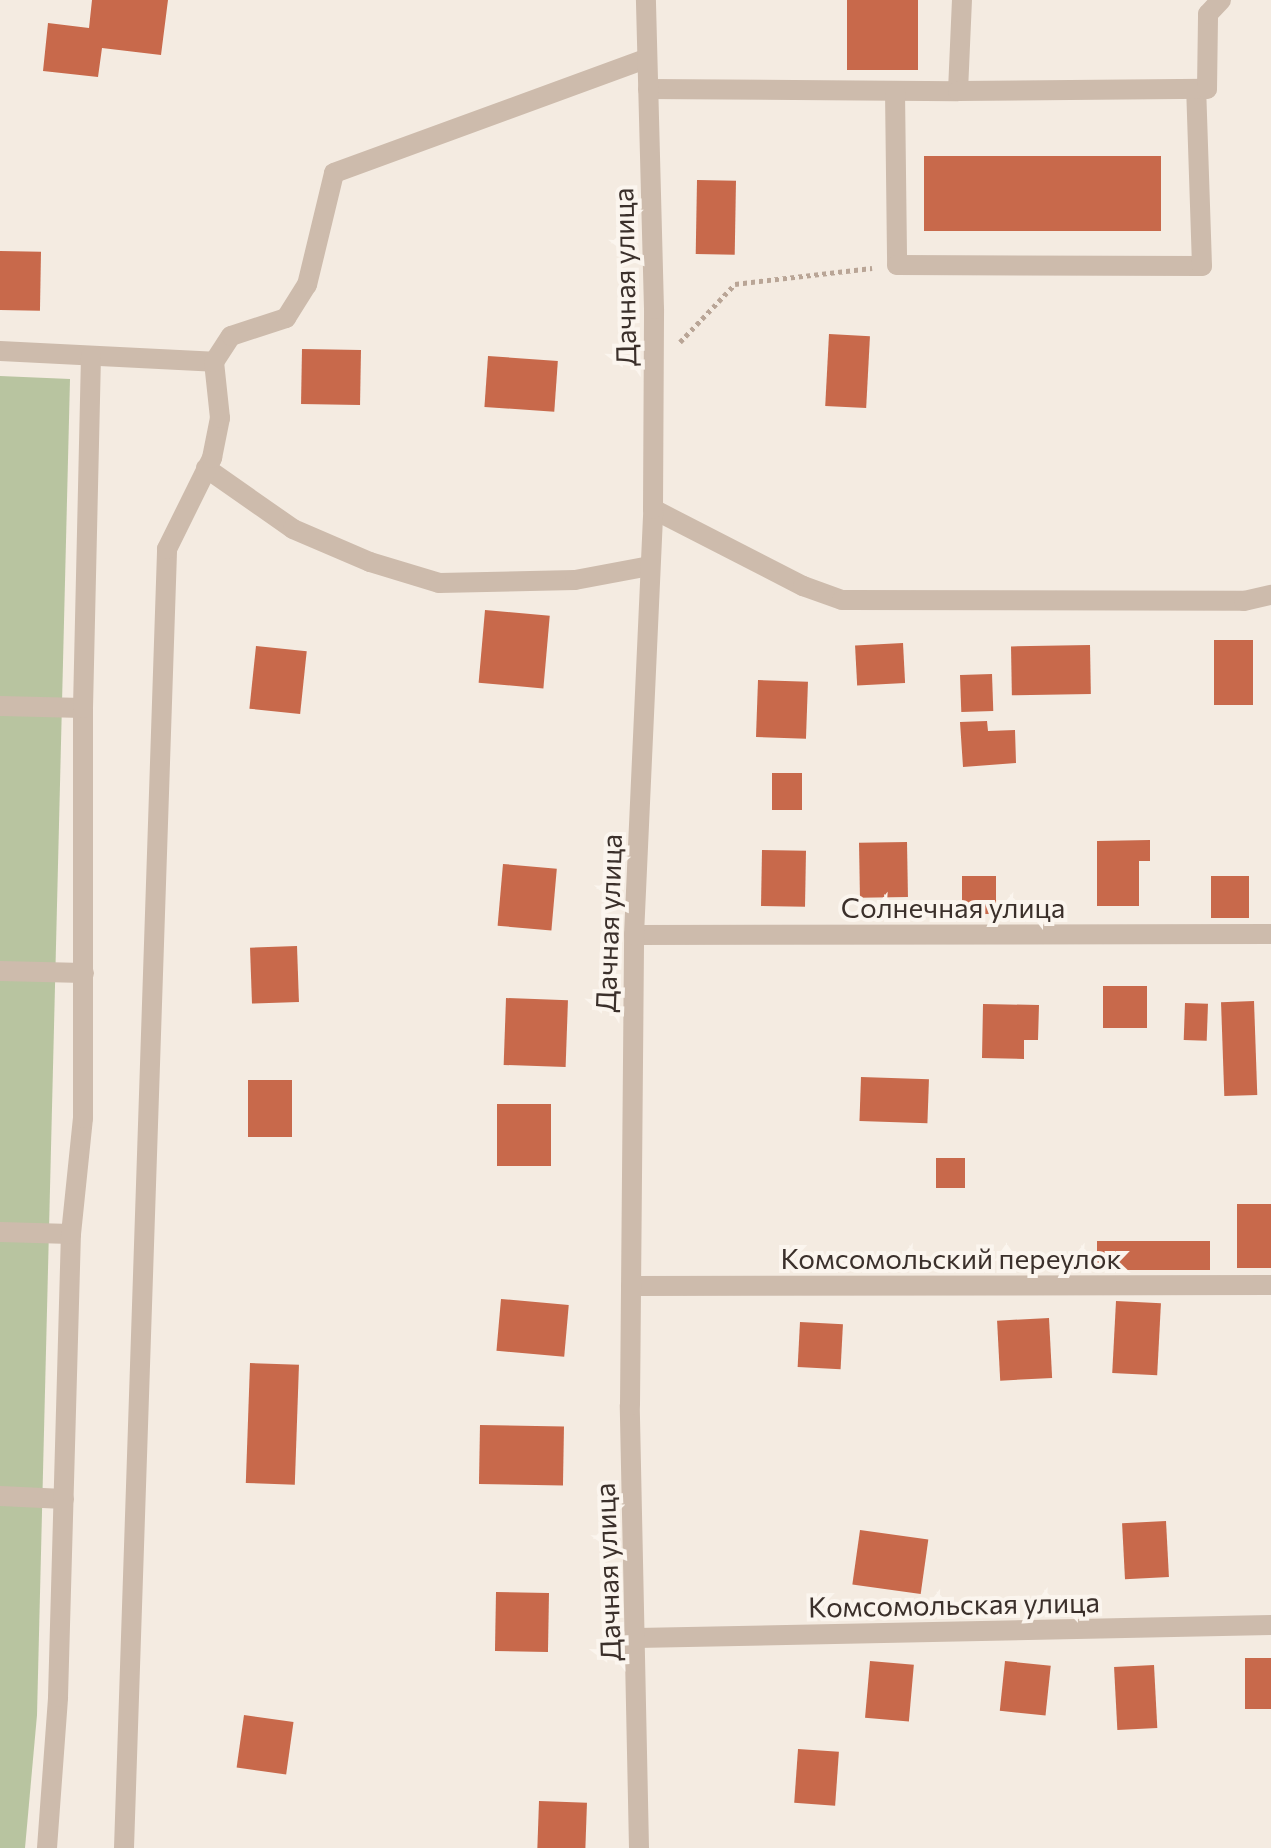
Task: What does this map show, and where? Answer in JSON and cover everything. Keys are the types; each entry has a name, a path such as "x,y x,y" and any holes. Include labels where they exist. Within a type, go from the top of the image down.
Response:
{"street":[{"name":"Дачная улица","path":"639,1848 630,1405 634,935 653,509 654,369 646,0"},
{"path":"958,91 962,0"},
{"path":"648,89 1207,89 1208,14 1221,0"},
{"path":"124,1848 167,549 206,468 220,418 214,362 231,336 286,318 307,285 334,173 646,59"},
{"path":"895,91 897,265 1202,266 1196,89"},
{"path":"0,351 214,362"},
{"path":"47,1848 58,1697 71,1234 83,1118 83,708 91,356"},
{"path":"206,468 293,529 370,562 439,583 575,580 650,566"},
{"path":"653,509 803,586 842,600 1184,602 1244,601 1271,595"},
{"path":"0,706 83,708"},
{"name":"Солнечная улица","path":"634,935 1271,934"},
{"path":"0,971 84,973"},
{"path":"0,1232 71,1234"},
{"name":"Комсомольский переулок","path":"631,1286 1271,1285"},
{"path":"0,1496 64,1499"},
{"name":"Комсомольская улица","path":"637,1638 1271,1625"}],"path":[{"path":"654,369 735,284 897,265"}],"green space":[{"path":"0,376 70,379 37,1715 25,1848 0,1848"}],"building":[{"path":"92,0 168,0 161,55 102,48 98,77 43,71 48,23 89,28"},
{"path":"847,0 918,0 918,70 847,70"},
{"path":"924,156 1161,156 1161,231 924,231"},
{"path":"697,180 736,181 735,255 696,254"},
{"path":"0,251 41,252 40,311 0,310"},
{"path":"829,334 870,336 866,408 825,406"},
{"path":"302,349 361,350 360,405 301,404"},
{"path":"488,356 558,361 554,412 484,407"},
{"path":"485,610 550,616 543,688 479,683"},
{"path":"1214,640 1253,640 1253,705 1214,705"},
{"path":"903,643 905,683 857,685 855,646"},
{"path":"1090,645 1091,694 1012,695 1011,646"},
{"path":"256,646 307,651 300,714 249,709"},
{"path":"992,674 993,711 961,712 960,675"},
{"path":"758,680 808,682 806,739 756,737"},
{"path":"987,721 988,731 1015,730 1016,763 963,767 960,722"},
{"path":"772,773 802,773 802,810 772,810"},
{"path":"1150,840 1150,861 1139,861 1139,906 1097,906 1097,841"},
{"path":"907,842 908,897 860,898 859,843"},
{"path":"762,850 806,851 805,907 761,906"},
{"path":"503,864 557,869 551,930 498,926"},
{"path":"962,876 996,876 996,914 962,914"},
{"path":"1211,876 1249,876 1249,918 1211,918"},
{"path":"297,946 299,1002 252,1004 250,948"},
{"path":"1103,986 1147,986 1147,1028 1103,1028"},
{"path":"506,998 568,1000 566,1067 504,1065"},
{"path":"1254,1001 1257,1095 1224,1096 1221,1002"},
{"path":"1185,1003 1208,1004 1207,1041 1184,1040"},
{"path":"983,1004 1039,1005 1038,1040 1024,1040 1024,1059 982,1058"},
{"path":"861,1077 929,1079 927,1123 859,1121"},
{"path":"248,1080 292,1080 292,1137 248,1137"},
{"path":"497,1104 551,1104 551,1166 497,1166"},
{"path":"936,1158 965,1158 965,1188 936,1188"},
{"path":"1237,1204 1271,1204 1271,1268 1237,1268"},
{"path":"1097,1241 1210,1241 1210,1270 1097,1270"},
{"path":"501,1299 569,1305 564,1357 496,1351"},
{"path":"1116,1301 1161,1303 1157,1375 1112,1373"},
{"path":"1049,1318 1052,1378 1000,1381 997,1321"},
{"path":"800,1322 843,1324 841,1369 798,1367"},
{"path":"250,1363 299,1365 295,1485 246,1483"},
{"path":"480,1425 564,1426 563,1485 479,1484"},
{"path":"1166,1521 1169,1577 1125,1579 1122,1523"},
{"path":"860,1530 928,1540 921,1594 852,1584"},
{"path":"496,1592 549,1593 548,1652 495,1651"},
{"path":"1245,1658 1271,1658 1271,1709 1245,1709"},
{"path":"870,1661 914,1665 909,1722 865,1718"},
{"path":"1005,1661 1051,1666 1046,1716 1000,1711"},
{"path":"1154,1665 1157,1728 1117,1730 1114,1667"},
{"path":"244,1715 294,1722 286,1774 237,1767"},
{"path":"798,1749 839,1752 835,1806 794,1803"},
{"path":"539,1801 587,1803 585,1848 537,1848"}]}
